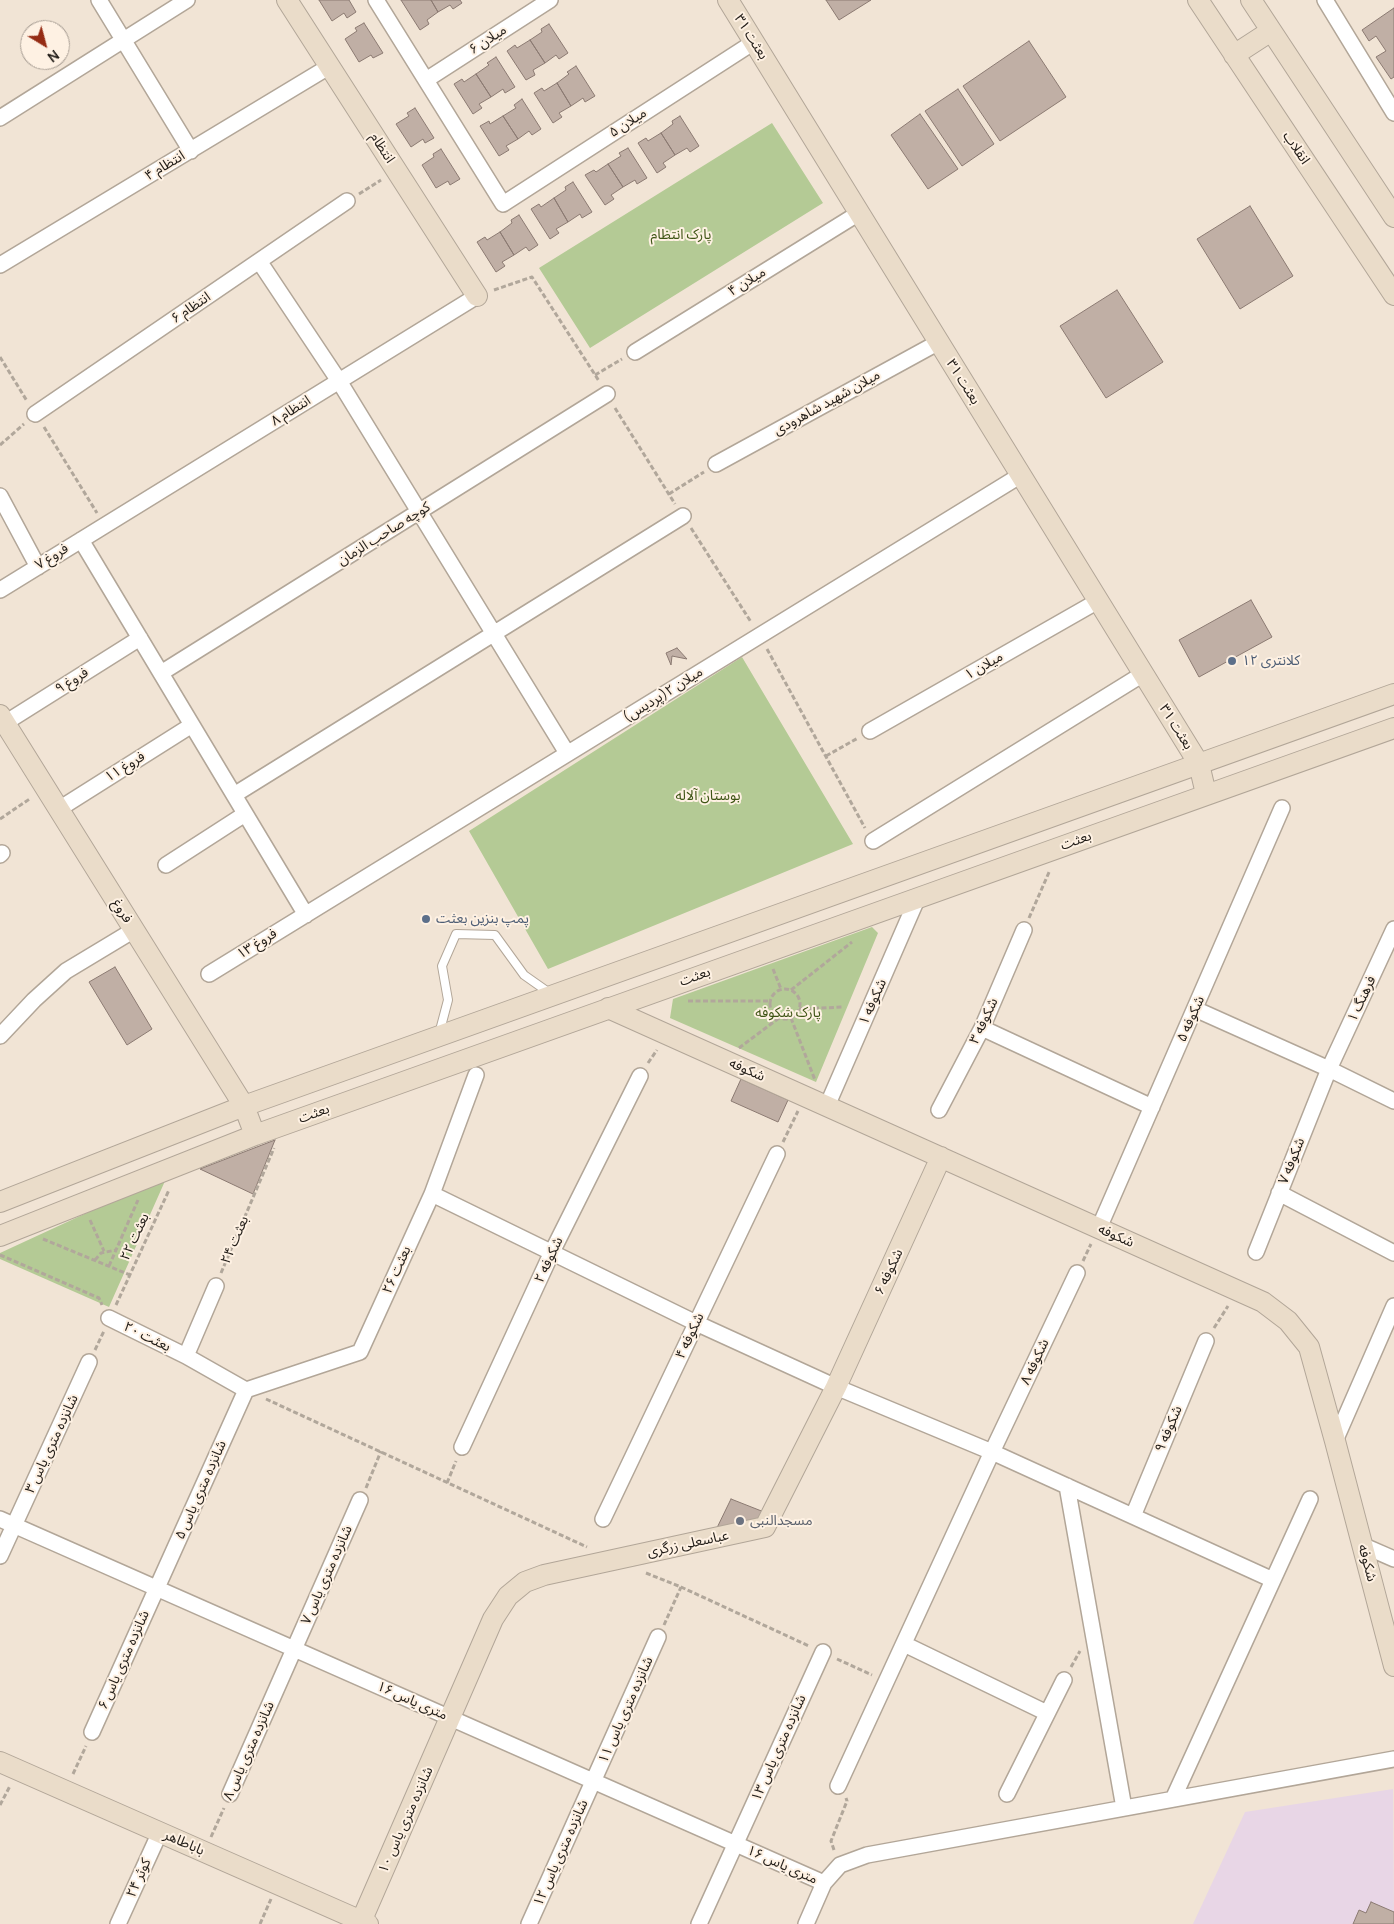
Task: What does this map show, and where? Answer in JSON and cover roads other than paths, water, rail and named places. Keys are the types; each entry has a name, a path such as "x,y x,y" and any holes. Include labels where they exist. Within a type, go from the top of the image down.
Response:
{"street":[{"path":"99,0 191,151"},
{"path":"0,118 187,0"},
{"name":"انتظام","path":"287,0 477,296"},
{"path":"376,0 426,80"},
{"name":"میلان ۶","path":"426,80 550,0"},
{"name":"بعثت ۳۱","path":"728,0 1199,764 1206,794"},
{"name":"انقلاب","path":"1198,0 1394,295"},
{"path":"1251,0 1394,217"},
{"path":"1325,0 1394,113"},
{"path":"1234,55 1271,30"},
{"name":"میلان ۵","path":"426,80 503,204 754,42"},
{"name":"انتظام ۴","path":"0,265 330,66"},
{"name":"انتظام ۶","path":"36,414 347,201"},
{"name":"میلان ۴","path":"635,352 859,213"},
{"path":"259,261 339,381 567,754"},
{"name":"انتظام ۸","path":"105,525 477,296"},
{"name":"میلان شهید شاهرودی","path":"716,464 939,342"},
{"name":"کوچه صاحب الزمان","path":"161,673 607,394"},
{"name":"میلان ۲(پردیس)","path":"306,914 1020,475"},
{"path":"0,496 38,567"},
{"path":"234,795 683,516"},
{"name":"فروغ ۷","path":"0,590 105,525"},
{"path":"81,540 306,914"},
{"name":"میلان ۱","path":"870,731 1098,601"},
{"name":"فروغ ۹","path":"2,719 140,638"},
{"path":"873,841 1143,674"},
{"path":"0,1202 244,1106 1394,694"},
{"name":"فروغ","path":"2,719 244,1106 255,1135"},
{"name":"فروغ ۱۱","path":"59,809 192,725"},
{"name":"بعثت","path":"9,1232 284,1124 1394,728"},
{"name":"شکوفه ۵","path":"1099,1228 1282,808"},
{"path":"166,865 246,814"},
{"name":"شکوفه ۱","path":"815,1101 918,897"},
{"name":"فروغ ۱۳","path":"209,974 306,914"},
{"name":"فرهنگ ۱","path":"1329,1069 1394,929"},
{"path":"0,1036 34,1000 66,971 134,930"},
{"name":"شکوفه ۳","path":"939,1110 982,1028 1024,930"},
{"name":"شکوفه","path":"608,1008 1238,1290 1263,1302 1288,1321 1309,1347 1394,1666"},
{"path":"1195,1009 1329,1069 1394,1101"},
{"path":"982,1028 1152,1107"},
{"name":"شکوفه ۷","path":"1256,1252 1329,1069"},
{"name":"بعثت ۲۶","path":"246,1390 360,1352 432,1194 476,1075"},
{"name":"شکوفه ۲","path":"462,1447 552,1252 640,1076"},
{"name":"شکوفه ۴","path":"603,1519 777,1154"},
{"name":"شکوفه ۶","path":"836,1387 941,1158"},
{"path":"1279,1193 1394,1253"},
{"path":"432,1194 696,1323 836,1387 992,1452 1273,1580"},
{"name":"شکوفه ۸","path":"838,1786 1077,1273"},
{"path":"186,1356 216,1286"},
{"path":"1335,1442 1394,1306"},
{"name":"بعثت ۲۰","path":"110,1318 186,1356 246,1390"},
{"name":"شکوفه ۹","path":"1133,1516 1206,1341"},
{"name":"شانزده متری یاس ۳","path":"0,1556 7,1523 89,1362"},
{"name":"عباسعلی زرگری","path":"544,1575 765,1527 836,1387"},
{"name":"شانزده متری یاس ۵","path":"157,1589 246,1390"},
{"path":"1068,1486 1124,1808"},
{"path":"1173,1799 1310,1499"},
{"name":"شانزده متری یاس ۷","path":"294,1649 360,1500"},
{"name":"۱۶ متری یاس","path":"7,1523 824,1883"},
{"path":"1362,1545 1394,1559"},
{"name":"شانزده متری یاس ۱۰","path":"363,1923 493,1619 508,1596 525,1582 544,1575"},
{"name":"شانزده متری یاس ۶","path":"92,1732 157,1589"},
{"name":"شانزده متری یاس ۱۱","path":"594,1782 658,1638"},
{"path":"904,1644 1047,1713"},
{"name":"شانزده متری یاس ۸","path":"230,1794 294,1649"},
{"name":"شانزده متری یاس ۱۳","path":"699,1924 822,1652"},
{"path":"1007,1794 1064,1680"},
{"path":"806,1924 824,1883 840,1865 867,1855 1394,1759"},
{"name":"باباطاهر","path":"0,1762 363,1923"},
{"name":"شانزده متری یاس ۱۲","path":"529,1924 594,1782"},
{"name":"کوثر ۲۴","path":"118,1924 160,1832"}],"lane":[{"path":"438,1037 448,1000 442,966 456,934 495,935 524,975 552,996"}],"place":[{"name":"کلانتری ۱۲","path":"1232,661"},
{"name":"پمپ بنزین بعثت","path":"426,919"},
{"name":"مسجدالنبی","path":"740,1521"}],"park label":[{"name":"پارک انتظام","path":"681,235"},
{"name":"بوستان آلاله","path":"708,796"},
{"name":"پارک شکوفه","path":"788,1013"}]}
